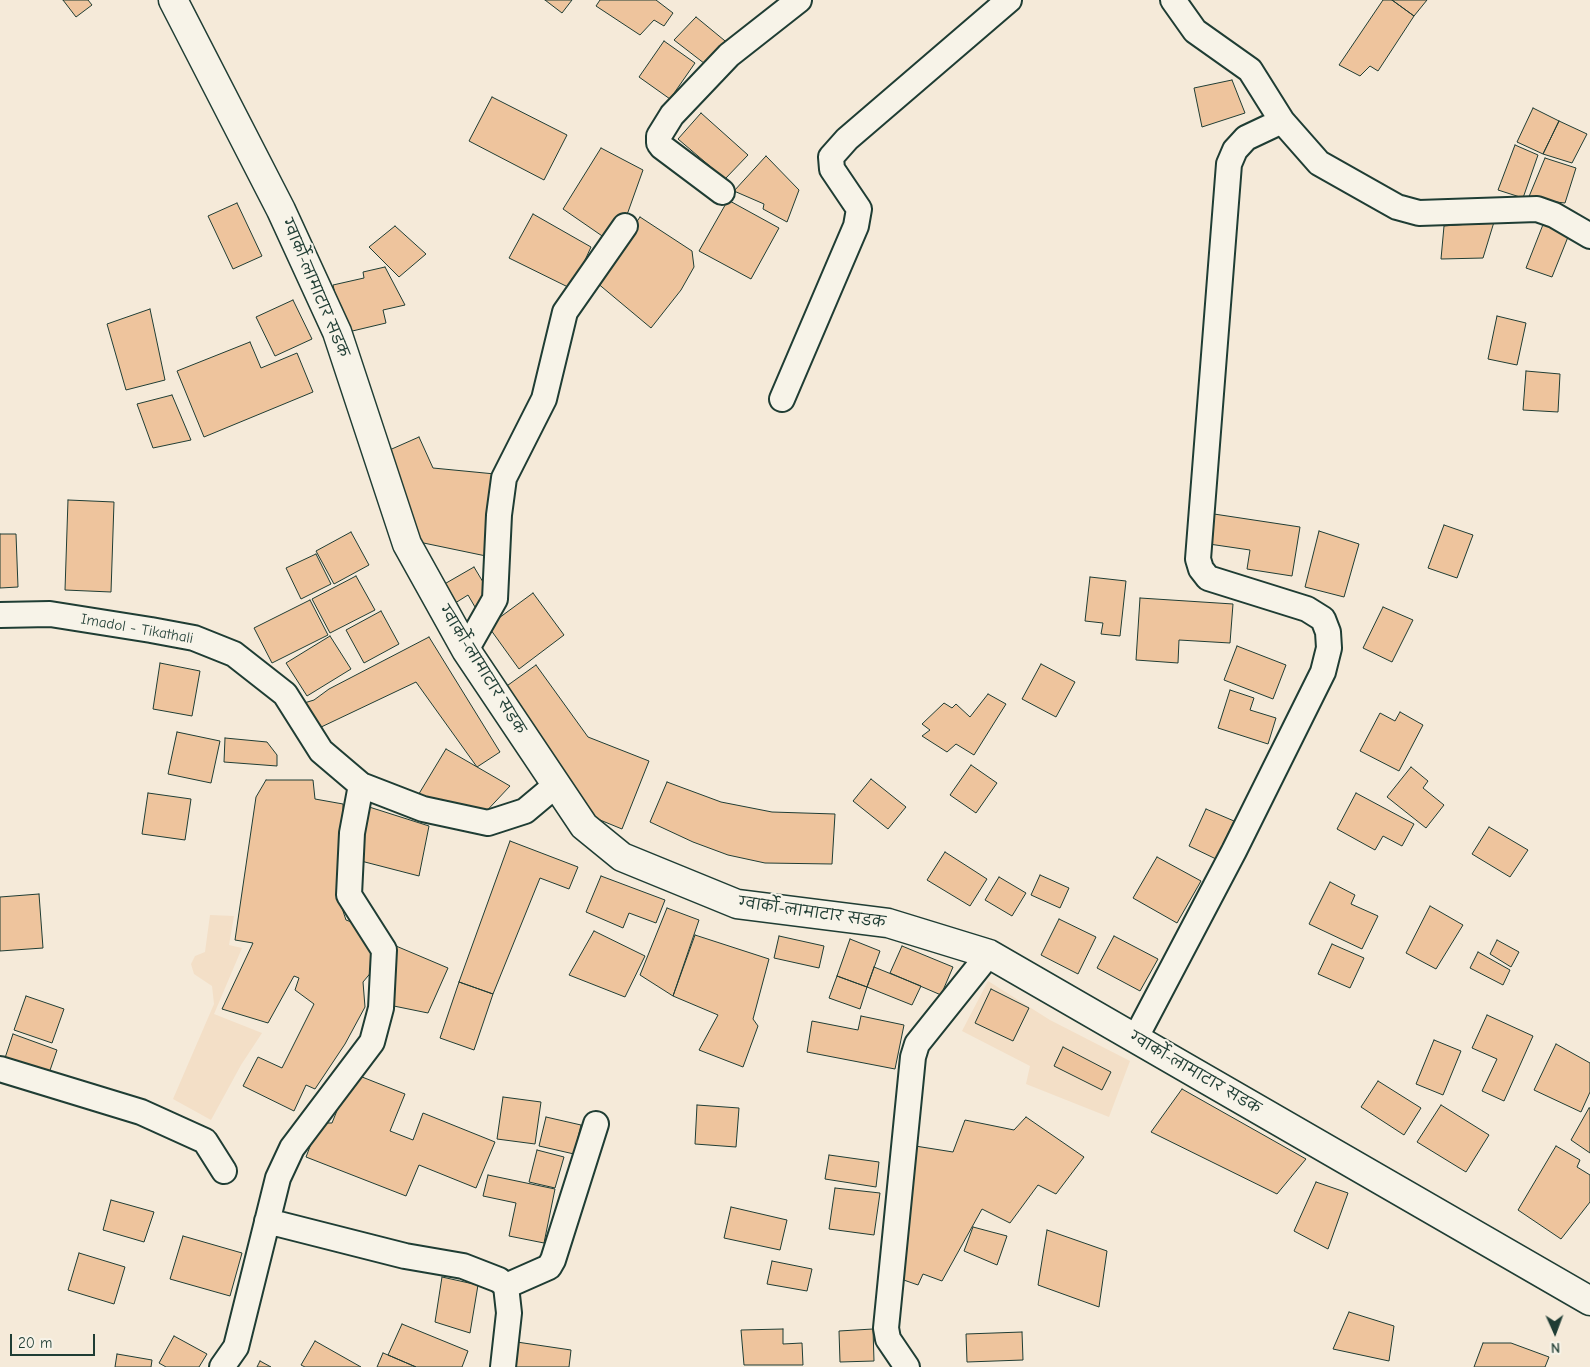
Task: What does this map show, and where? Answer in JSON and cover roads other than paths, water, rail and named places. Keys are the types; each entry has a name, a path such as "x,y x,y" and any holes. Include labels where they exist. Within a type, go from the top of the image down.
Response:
{"main road":[{"name":"ग्वार्को-लामाटार सडक","path":"173,0 281,210 337,332 407,544 466,650 584,826 622,857 737,904 888,923 989,954 1590,1301"}],"street":[{"path":"722,192 662,147 659,143 659,136 672,115 729,55 799,0"},
{"path":"782,399 856,226 859,209 832,169 831,157 847,139 1010,0"},
{"path":"1173,0 1195,31 1250,70 1282,121 1319,163 1397,208 1419,213 1537,209 1554,215 1590,236"},
{"path":"1135,1039 1239,843 1323,672 1329,648 1328,632 1323,619 1307,609 1208,578 1201,569 1198,559 1228,164 1235,150 1246,138 1282,121"},
{"path":"466,650 495,599 499,515 504,478 544,399 564,312 625,226"},
{"name":"Imadol - Tikathali","path":"0,615 50,614 151,630 194,638 234,654 285,694 321,751 361,785 423,808 488,823 525,811 556,785"},
{"path":"222,1367 236,1347 278,1178 292,1148 372,1042 381,1008 384,950 349,895 352,833 361,785"},
{"path":"907,1367 888,1339 886,1328 913,1057 918,1044 989,954"},
{"path":"0,1069 62,1086 141,1112 205,1141 224,1171"},
{"path":"506,1286 549,1267 553,1260 596,1124"},
{"path":"267,1221 405,1256 463,1266 499,1280 506,1286 509,1313 503,1367"}]}
